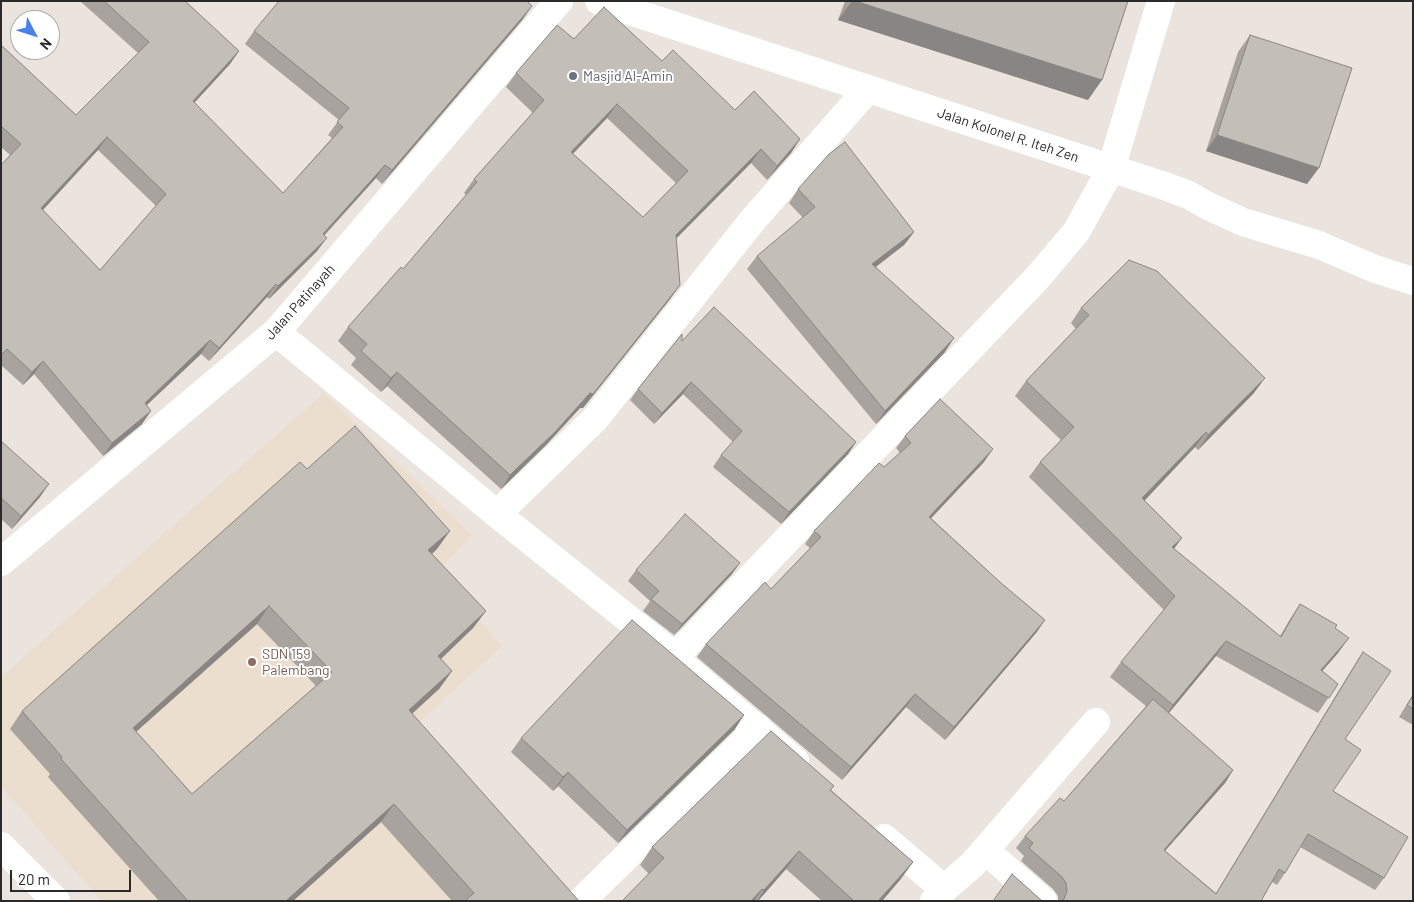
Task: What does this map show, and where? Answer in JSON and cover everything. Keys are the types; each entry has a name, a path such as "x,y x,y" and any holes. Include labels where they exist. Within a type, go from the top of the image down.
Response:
{"street":[{"name":"Jalan Patinayah","path":"1,562 276,332 559,1"},
{"name":"Jalan Kolonel R. Iteh Zen","path":"599,1 1189,195 1243,222 1319,245 1413,282"},
{"path":"674,658 1038,277 1076,232 1111,169 1161,1"},
{"path":"497,514 595,419 752,221 868,89"},
{"path":"276,332 497,514 666,649 674,658 816,778"},
{"path":"867,823 939,895 972,865 1096,722"},
{"path":"581,901 758,728"},
{"path":"1,846 56,901"},
{"path":"985,850 1043,901"}],"shaded area":[{"name":"SDN 159 Palembang","path":"324,393 472,535 438,572 502,646 412,729 562,901 101,901 1,786 1,677"}],"building":[{"path":"104,1 185,1 239,51 193,101 283,193 343,127 337,122 349,108 254,31 279,1 527,1 532,6 392,170 385,165 323,234 327,238 278,286 276,284 219,348 210,340 145,403 151,411 112,443 43,361 32,372 7,349 1,355 1,165 21,144 1,126 1,45 10,53 10,60 17,60 76,115 149,42","holes":["107,137 166,194 100,270 41,208"]},
{"path":"855,1 1128,1 1102,80"},
{"path":"604,7 662,61 673,50 735,110 754,91 800,139 777,166 761,149 676,235 680,285 593,394 590,393 556,431 510,475 397,372 391,378 361,351 367,344 348,327 401,267 403,269 477,182 474,179 544,100 516,73 557,25 574,39","holes":["617,104 688,171 643,217 571,152"]},
{"path":"1250,35 1352,68 1319,168 1217,135"},
{"path":"845,142 914,232 872,264 954,338 885,411 757,256 815,207 798,189 829,154"},
{"path":"1129,260 1157,271 1265,378 1208,435 1206,432 1142,498 1182,538 1172,547 1281,637 1300,604 1337,625 1335,628 1349,638 1321,670 1338,684 1329,698 1226,641 1173,705 1121,662 1175,596 1040,462 1074,427 1026,381 1089,315 1081,308"},
{"path":"714,307 856,442 789,512 721,455 742,431 691,382 662,413 638,389 682,334 682,341"},
{"path":"940,399 993,449 929,517 1001,583 1045,620 954,727 915,694 851,767 706,644 765,582 771,589 821,537 814,531 879,463 884,467 911,443 905,436"},
{"name":"SDN 159 Palembang","path":"355,426 450,531 428,550 486,611 438,656 452,671 409,710 579,901 465,901 474,893 394,804 288,901 188,901 61,759 62,757 22,711 300,462 307,469","holes":["269,606 332,672 192,794 133,728"]},
{"path":"1,441 49,484 21,516 1,498"},
{"path":"685,514 740,563 682,624 651,599 659,591 636,570"},
{"path":"632,620 744,715 627,830 568,772 563,777 521,738"},
{"path":"1363,652 1391,671 1345,739 1361,750 1333,791 1408,837 1384,878 1308,834 1285,873 1279,869 1261,901 1060,901 1064,899 1067,891 1066,883 1062,877 1029,848 1033,843 1025,836 1060,798 1064,801 1153,699 1233,770 1164,850 1216,894"},
{"path":"1413,696 1413,709 1407,705"},
{"path":"771,731 834,786 830,790 913,862 878,901 854,901 799,851 764,890 762,889 751,901 622,901 664,858 652,847"},
{"path":"1012,874 1041,900 1042,901 993,901"}],"place":[{"name":"Masjid Al-Amin","path":"573,76"},
{"name":"SDN 159 Palembang","path":"252,662"}]}
